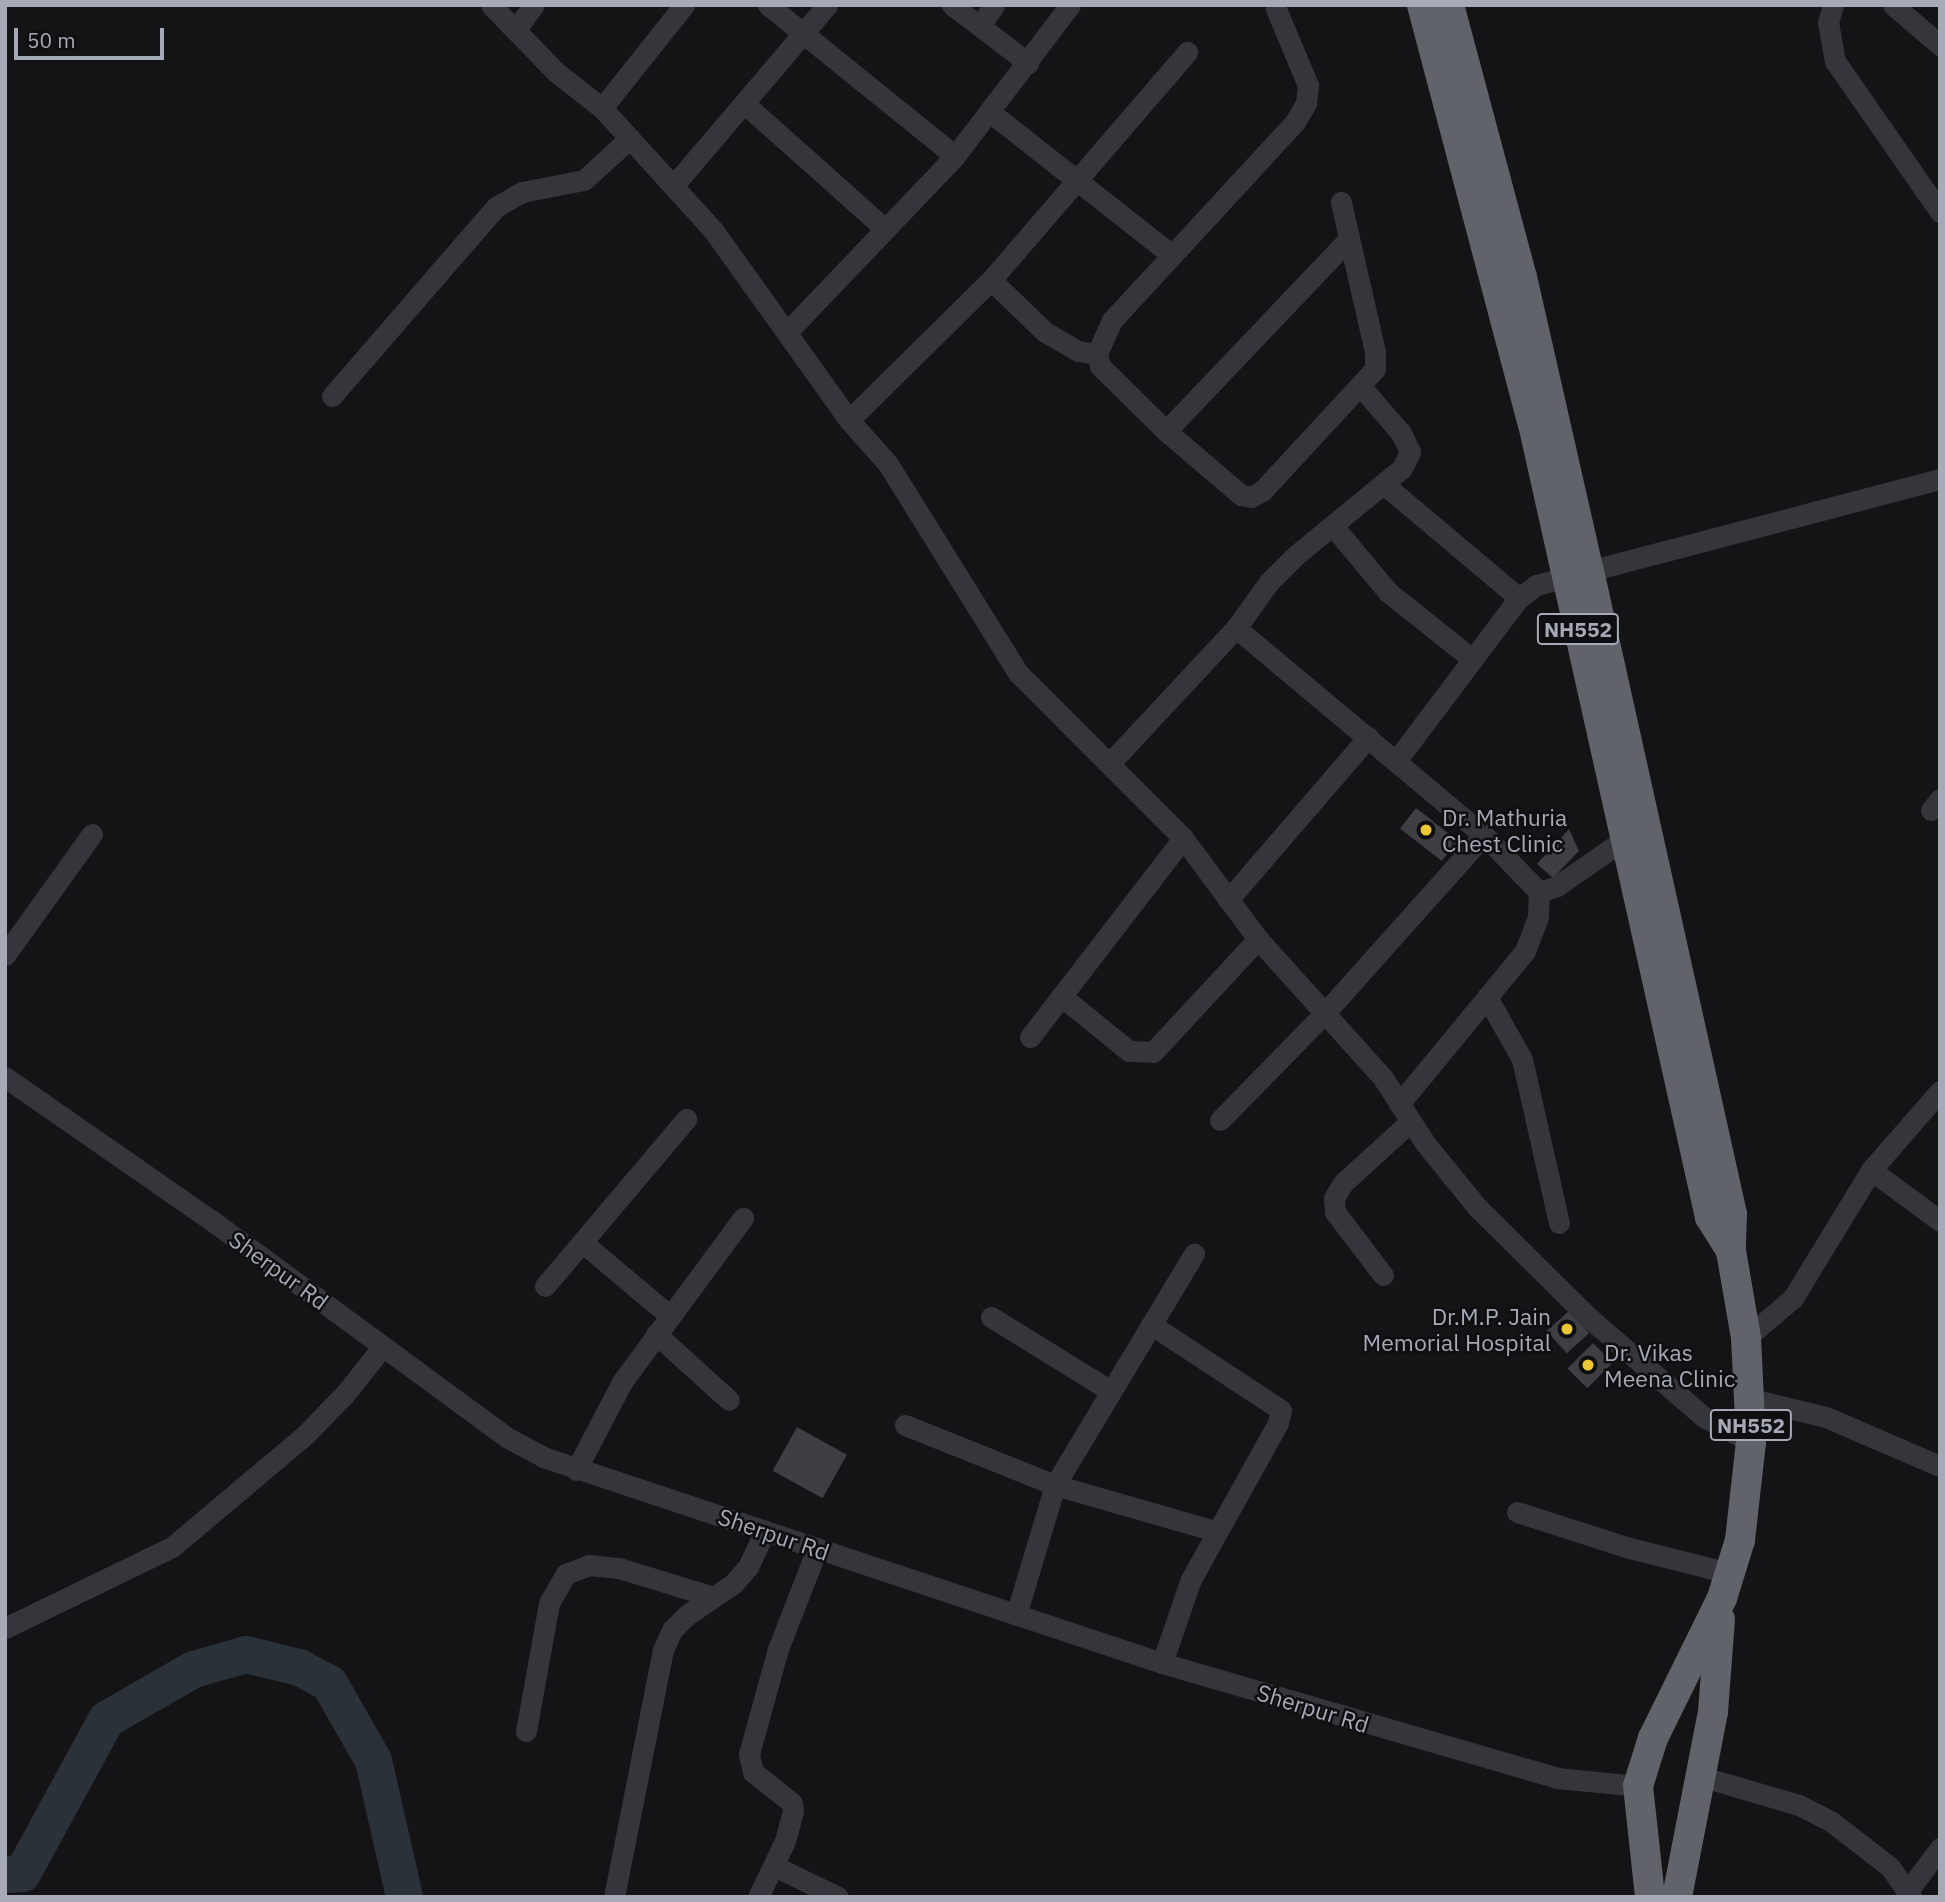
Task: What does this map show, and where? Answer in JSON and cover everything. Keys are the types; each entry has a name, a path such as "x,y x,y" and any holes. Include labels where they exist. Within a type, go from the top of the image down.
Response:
{"highway":[{"name":"NH552","path":"1422,5 1530,411 1578,574 1732,1214 1731,1251 1746,1338 1751,1399 1749,1494 1726,1586 1713,1712 1703,1777 1677,1897"},
{"name":"NH552","path":"1449,5 1522,276 1626,838 1710,1217 1731,1251"},
{"name":"NH552","path":"1650,1897 1638,1786 1653,1738 1726,1586"}],"street":[{"path":"491,5 517,28 556,72 602,108 713,230 788,331 849,420 888,464 1018,673 1110,762 1183,838 1258,939 1322,1016 1383,1077 1404,1113 1477,1207 1588,1317 1704,1418 1751,1442"},
{"path":"517,28 534,5"},
{"path":"602,108 684,5"},
{"path":"768,5 954,156"},
{"path":"674,185 746,105 827,5"},
{"path":"952,5 1028,62"},
{"path":"980,26 994,5"},
{"path":"788,331 954,156 1070,5"},
{"path":"1833,5 1828,22 1835,61 1940,212"},
{"path":"1894,5 1940,45"},
{"path":"1276,9 1308,85 1306,103 1295,122 1112,320 1097,354 1100,366 1166,430 1241,495 1251,497 1362,387 1375,369 1375,352 1341,202"},
{"path":"849,420 991,280 1187,52"},
{"path":"746,105 885,229"},
{"path":"990,111 1172,255"},
{"path":"331,396 496,207 522,192 584,180 629,138"},
{"path":"1166,430 1349,239"},
{"path":"991,280 1045,332 1078,351 1097,354"},
{"path":"1110,762 1236,628 1269,582 1333,526 1386,486 1410,452 1401,433 1362,387"},
{"path":"1396,761 1519,598 1536,585 1940,479"},
{"path":"1386,486 1519,598"},
{"path":"1333,526 1388,592 1471,659"},
{"path":"1236,628 1484,835 1539,892"},
{"path":"1228,900 1368,737"},
{"path":"5,955 92,834"},
{"path":"1220,1119 1322,1016 1484,835"},
{"path":"1030,1037 1183,838"},
{"path":"1539,892 1557,886 1626,838"},
{"path":"1383,1275 1335,1212 1334,1198 1343,1183 1404,1113 1534,933 1539,892"},
{"path":"1061,996 1129,1051 1153,1052 1258,939"},
{"path":"1488,997 1522,1059 1559,1223"},
{"name":"Sherpur Rd","path":"5,1077 508,1438 576,1470 1162,1663 1557,1778 1638,1786"},
{"path":"1746,1338 1793,1298 1871,1170 1937,1099"},
{"path":"545,1286 686,1119"},
{"path":"1871,1170 1940,1221"},
{"path":"576,1470 622,1382 743,1218"},
{"path":"582,1242 670,1316"},
{"path":"1016,1615 1055,1485 1194,1254"},
{"path":"991,1317 1111,1391"},
{"path":"1152,1325 1280,1410 1278,1423 1215,1531 1191,1579 1162,1663"},
{"path":"656,1334 729,1400"},
{"path":"5,1628 172,1546 305,1435 383,1346"},
{"path":"1751,1399 1826,1418 1940,1466"},
{"path":"905,1425 1055,1485 1215,1531"},
{"path":"1517,1513 1626,1548 1726,1586"},
{"path":"614,1897 663,1650 672,1630 748,1567 765,1531"},
{"path":"758,1897 775,1866 792,1823 792,1803 753,1772 749,1754 778,1649 817,1549"},
{"path":"526,1731 549,1603 566,1574 589,1565 619,1568 713,1597"},
{"path":"1703,1777 1799,1805 1832,1822 1891,1867 1909,1894 1940,1848"},
{"path":"775,1866 838,1897"}],"building":[{"path":"1416,808 1458,841 1442,861 1400,828"},
{"path":"1569,829 1579,851 1553,878 1537,864"},
{"path":"1569,1311 1589,1333 1567,1353 1547,1331"},
{"path":"1593,1343 1613,1363 1587,1388 1568,1368"},
{"path":"797,1427 847,1455 823,1498 773,1471"}],"waterway":[{"path":"5,1874 22,1873 106,1719 193,1669 246,1654 299,1667 329,1683 373,1760 404,1897"}],"place":[{"name":"Dr. Mathuria Chest Clinic","path":"1426,830"},
{"name":"Dr.M.P. Jain Memorial Hospital","path":"1567,1329"},
{"name":"Dr. Vikas Meena Clinic","path":"1588,1365"}]}
